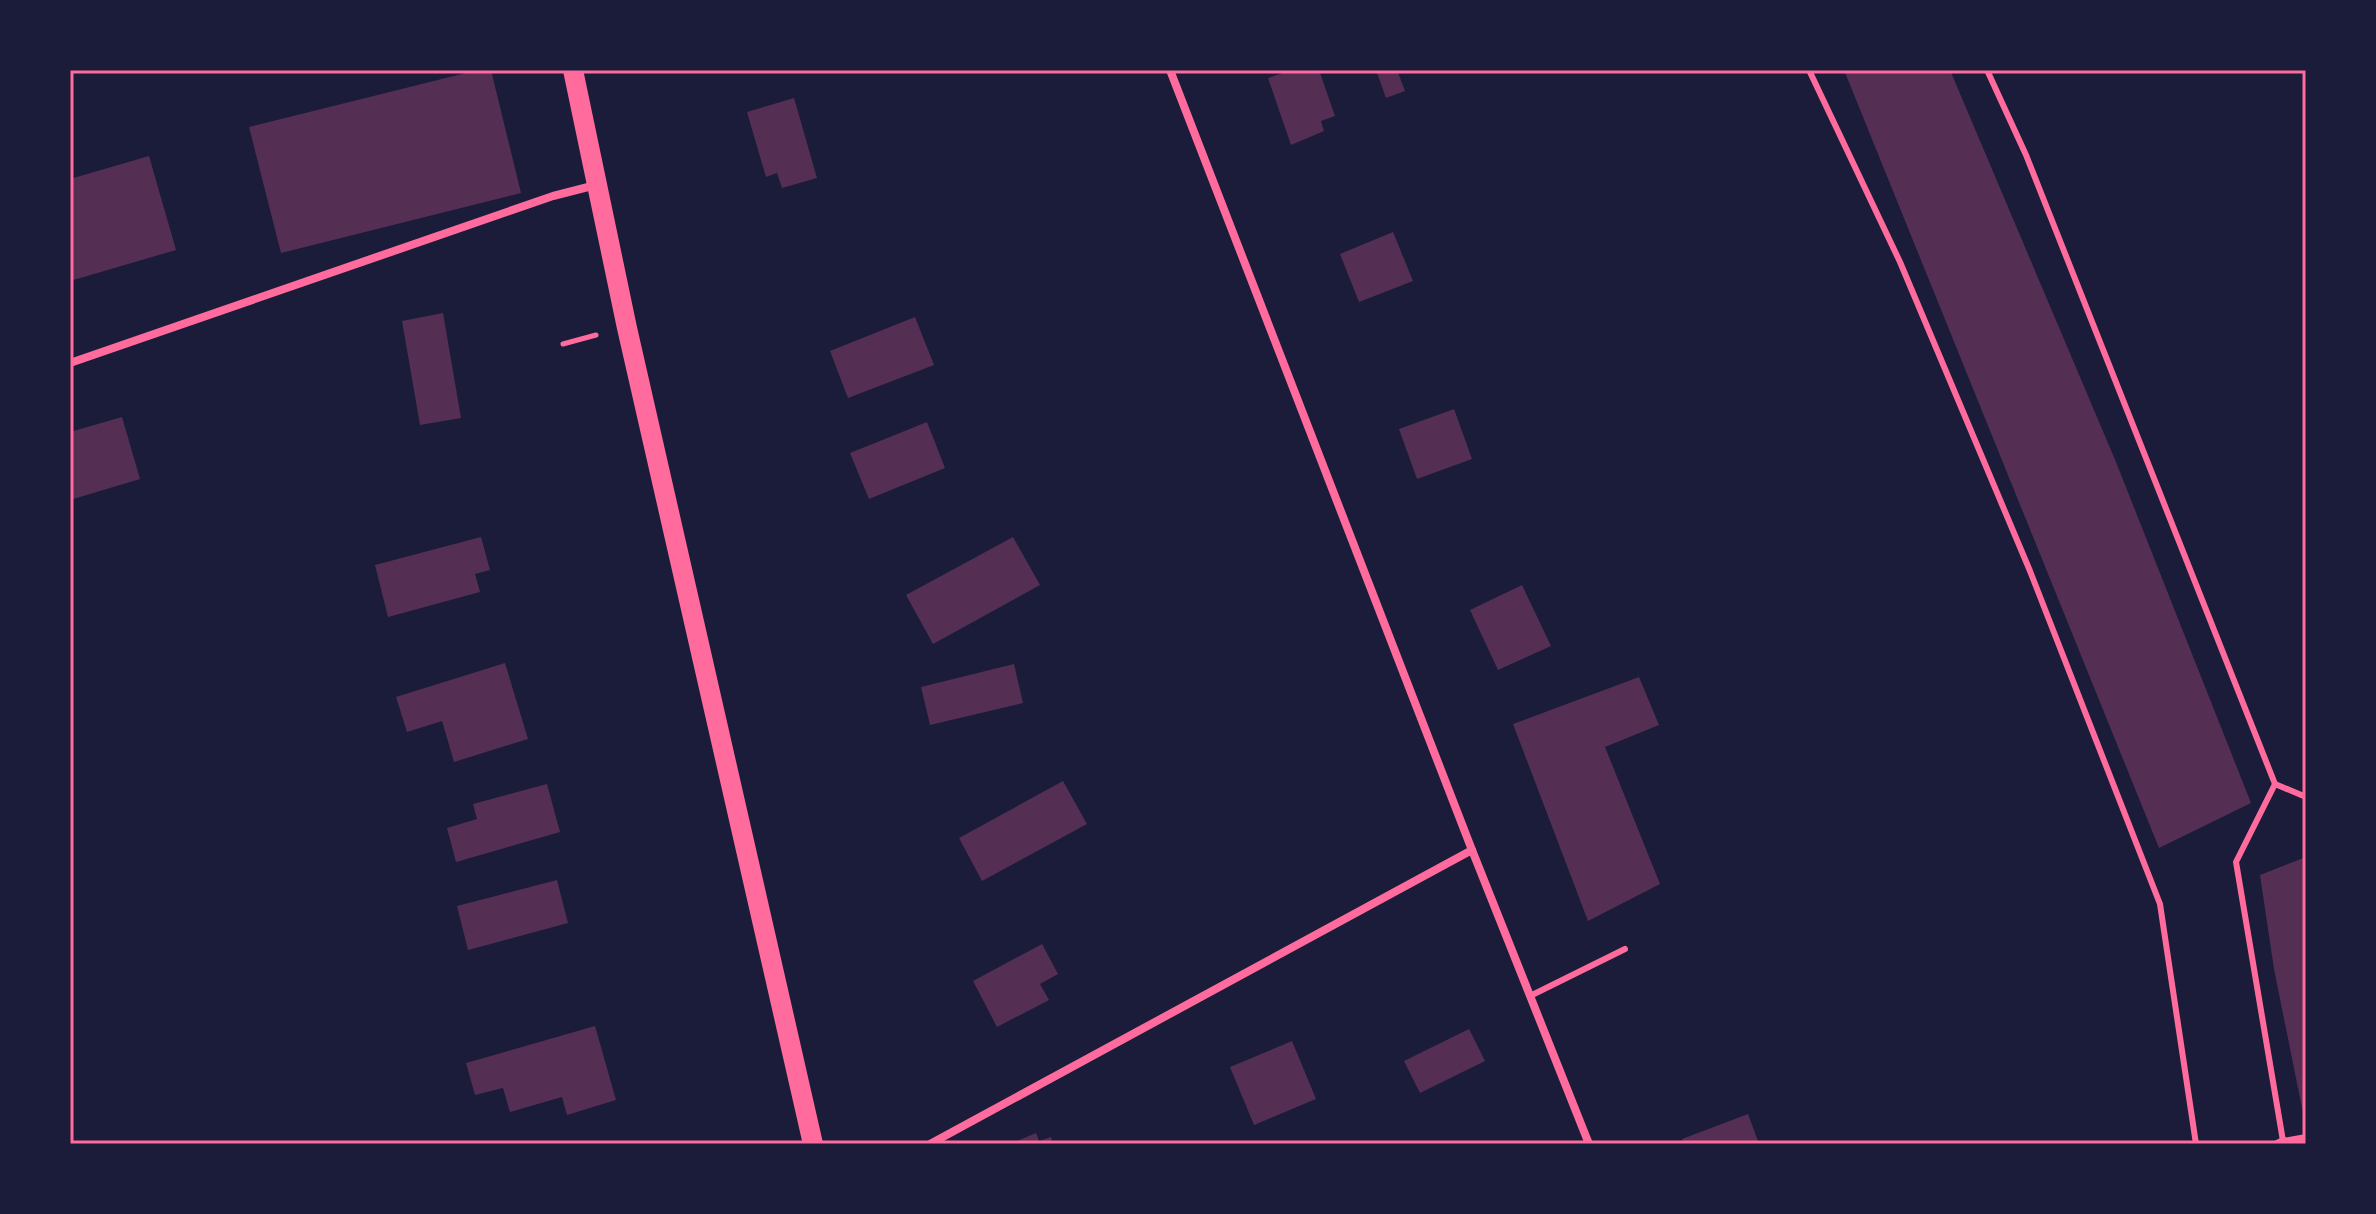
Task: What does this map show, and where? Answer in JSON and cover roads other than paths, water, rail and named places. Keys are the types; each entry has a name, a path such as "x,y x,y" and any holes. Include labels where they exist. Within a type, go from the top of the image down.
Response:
{"main road":[{"path":"573,70 813,1144"}],"street":[{"path":"1170,70 1589,1144"},
{"path":"70,363 553,196 597,184"},
{"path":"930,1144 1472,850"}],"lane":[{"path":"1809,70 1900,262 2024,556 2160,904 2196,1144"},
{"path":"1987,70 2026,155 2275,784 2306,797"},
{"path":"2275,784 2236,862 2280,1143 2306,1137"},
{"path":"1530,996 1581,968 1625,949"}]}
